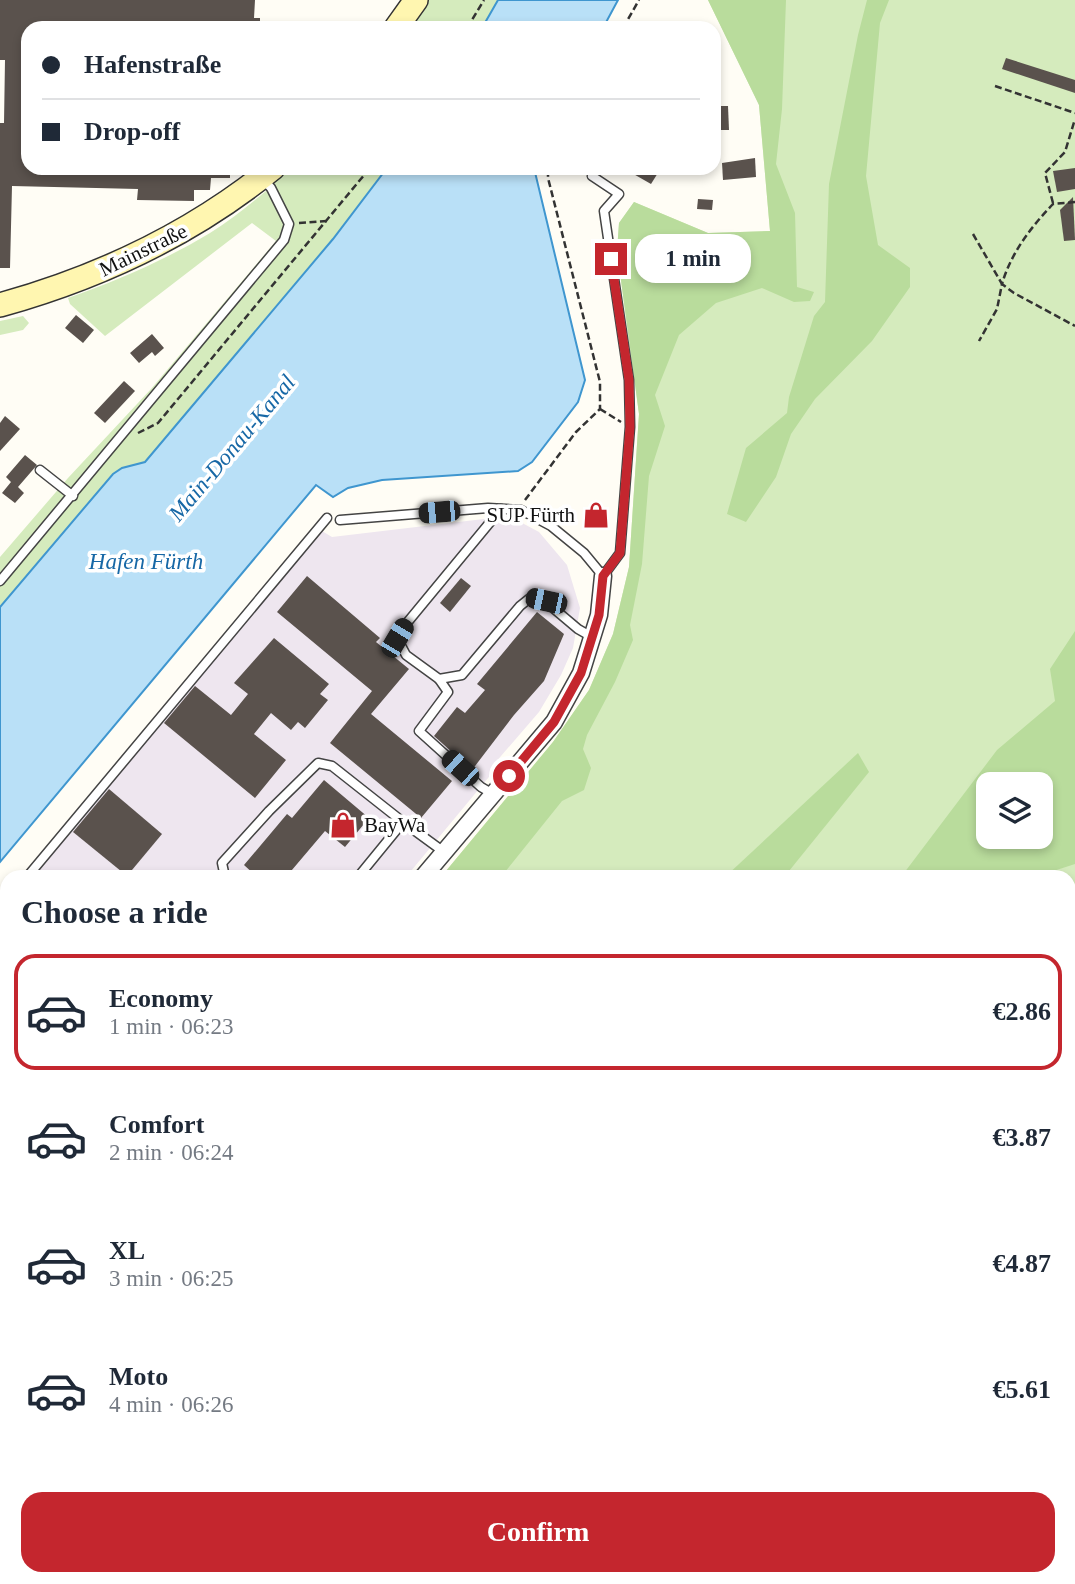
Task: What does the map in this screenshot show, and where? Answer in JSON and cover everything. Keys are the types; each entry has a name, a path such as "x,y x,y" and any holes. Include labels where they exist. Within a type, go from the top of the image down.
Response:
{"main road":[{"path":"401,21 416,0"},
{"name":"Mainstraße","path":"0,305 98,274 153,248 206,218 264,175"}],"street":[{"path":"429,870 554,722 581,673 599,615 603,576"}],"lane":[{"path":"0,581 284,240 289,224 268,175"},
{"path":"340,520 501,509 522,510 551,526 584,553 603,576 620,553 630,427 629,380 604,211 619,194 592,176"},
{"path":"40,470 73,495"},
{"path":"494,794 481,787 419,731 448,692 439,679 406,655 397,638 501,509"},
{"path":"33,870 327,518"},
{"path":"439,679 462,674 520,606 530,598 546,601 578,629 592,637"},
{"path":"224,870 222,863 269,811 318,763 332,766 444,852"},
{"path":"364,870 403,822"}],"path":[{"path":"471,21 484,0"},
{"path":"627,21 639,0"},
{"path":"995,86 1075,113"},
{"path":"1053,204 1045,173 1065,152 1075,119"},
{"path":"117,443 158,423 364,175"},
{"path":"522,510 524,502 551,464 576,432 600,409 600,382 548,175"},
{"path":"979,341 998,309 1007,267 1033,225 1053,204 1075,202"},
{"path":"289,224 327,221"},
{"path":"973,234 1002,284 1075,326"},
{"path":"600,409 630,427"}],"shaded area":[{"path":"509,516 539,532 567,565 580,608 573,648 539,712 495,763 498,766 412,870 38,870 322,531 332,537"}],"green space":[{"path":"416,0 498,0 486,21 401,21"},
{"path":"708,0 1075,0 1075,870 447,870 553,742 589,690 613,634 629,567 639,414 617,251 619,223 634,202 708,233 770,231 759,105 721,27 721,21 718,21"},
{"path":"708,0 786,0 782,109 776,164 795,213 797,287 814,292 810,301 794,302 762,288 716,303 679,335 655,395 665,426 649,476 642,564 630,625 633,640 615,682 587,735 583,749 591,768 584,790 562,801 507,870 447,870 553,742 589,690 613,634 629,567 639,414 617,251 619,223 634,202 708,233 770,231 759,105 721,27 721,21 718,21"},
{"path":"867,0 889,0 880,23 866,176 878,245 910,268 910,287 872,341 815,399 791,434 776,477 746,522 727,514 746,448 787,413 789,397 814,316 825,302 829,184"},
{"path":"272,175 382,175 333,239 145,462 122,468 113,474 0,607 0,557 68,478 151,389 276,241 252,223 105,336 70,304 68,298 176,252 210,233 270,188"},
{"path":"23,316 29,323 23,330 0,335 0,321"},
{"path":"1075,631 1075,864 1057,870 906,870 976,778 976,849 1053,849 1053,772 980,772 997,750 1055,701 1050,669"},
{"path":"858,753 869,772 790,870 733,870"}],"water":[{"path":"498,0 618,0 607,21 486,21"},
{"path":"382,175 536,175 585,380 578,402 532,462 518,471 382,480 348,488 333,497 316,485 0,862 0,607 113,474 122,468 145,462 333,239"}],"building":[{"path":"0,0 255,0 254,18 260,18 260,21 21,21 21,175 230,175 230,178 211,178 210,190 194,190 194,201 137,200 138,189 12,186 10,268 0,268 0,123 4,123 5,60 0,60"},
{"path":"1006,58 1075,80 1075,93 1002,69"},
{"path":"721,106 728,106 729,130 721,130"},
{"path":"755,158 756,177 723,180 722,163"},
{"path":"1075,168 1075,189 1057,192 1053,171"},
{"path":"635,175 657,175 651,184"},
{"path":"1073,197 1075,240 1064,241 1060,210"},
{"path":"698,199 713,200 712,210 697,209"},
{"path":"76,315 94,330 83,343 65,328"},
{"path":"152,334 164,348 155,356 152,352 139,363 130,353"},
{"path":"124,381 135,391 105,423 94,413"},
{"path":"5,416 20,429 0,451 0,423"},
{"path":"25,455 37,465 18,487 24,493 15,503 2,493 11,482 6,477"},
{"path":"307,576 380,638 376,642 409,669 371,714 452,781 421,818 330,743 372,691 277,612"},
{"path":"461,578 471,586 450,612 440,603"},
{"path":"537,612 564,634 544,681 472,770 434,736 457,707 465,713 485,690 477,684"},
{"path":"274,638 329,684 320,694 328,700 305,728 298,722 291,730 271,713 254,734 286,760 255,798 164,723 195,686 231,715 248,694 234,683"},
{"path":"324,780 369,818 345,847 325,831 292,870 249,870 244,865 287,814 292,818"},
{"path":"109,789 162,834 132,870 120,870 73,832"}],"place":[{"name":"SUP Fürth","path":"596,515"},
{"name":"BayWa","path":"343,825"}],"route":[{"path":"509,776 554,722 581,673 599,615 603,576 620,553 630,427 629,380 611,259"}],"water label":[{"name":"Main-Donau-Kanal","path":"232,448"},
{"name":"Hafen Fürth","path":"146,561"}]}
